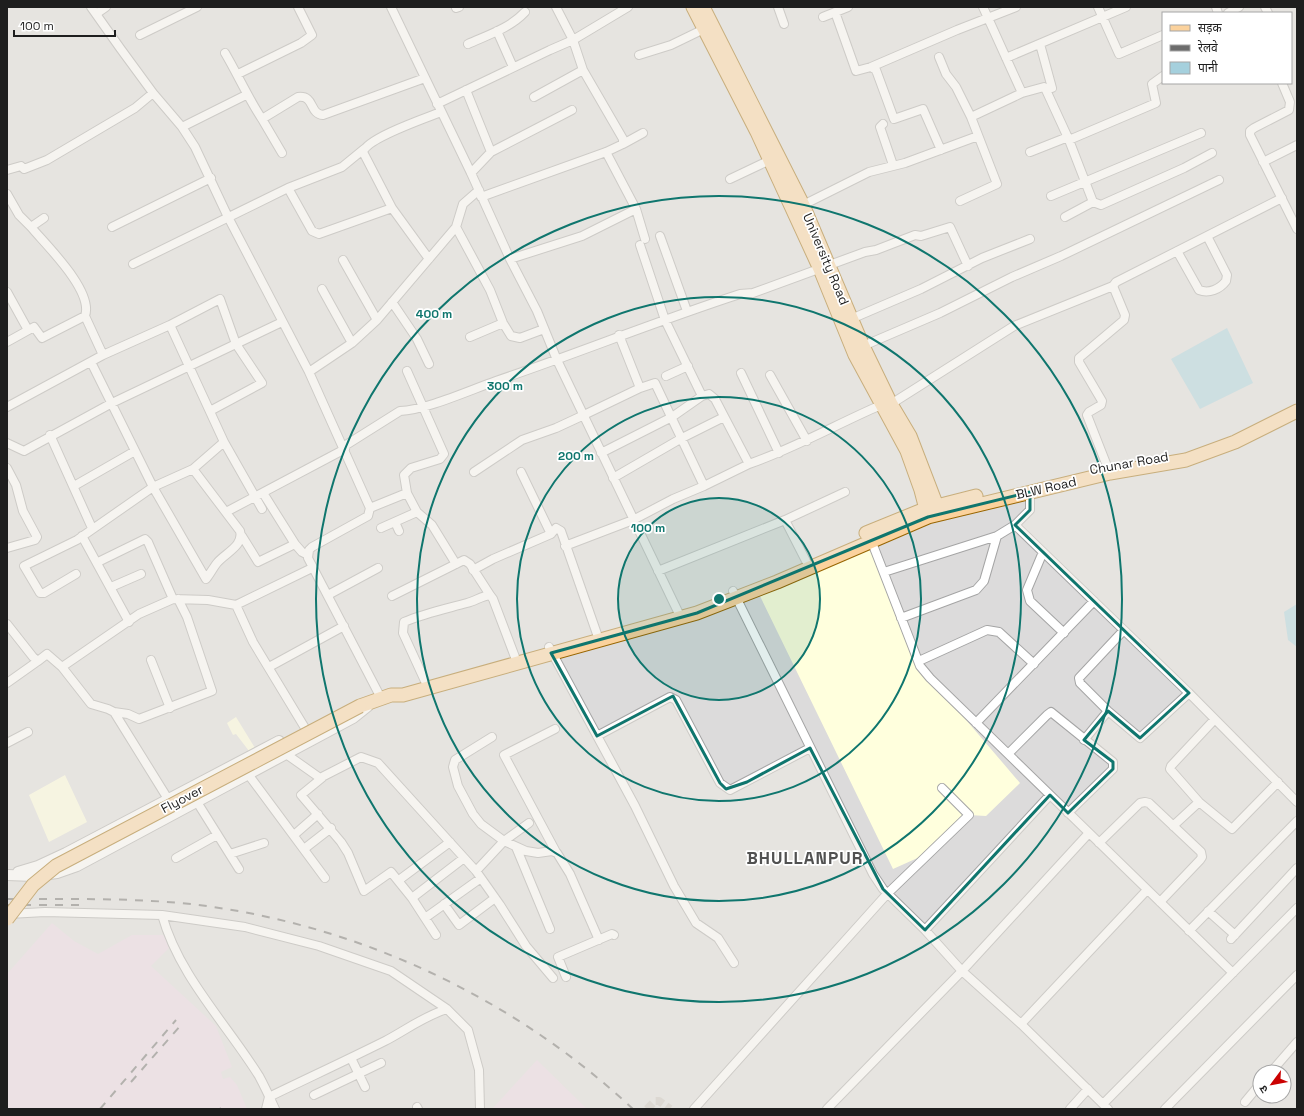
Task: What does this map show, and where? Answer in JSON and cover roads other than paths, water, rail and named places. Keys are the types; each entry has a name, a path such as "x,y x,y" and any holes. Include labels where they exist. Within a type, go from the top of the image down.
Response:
{"main road":[{"path":"693,7 825,267 855,355 886,404"},
{"name":"University Road","path":"703,7 802,205 825,267 851,319 886,404 910,436 932,511"},
{"name":"Chunar Road","path":"953,506 1107,466 1195,450 1240,432 1297,403"},
{"name":"BLW Road","path":"953,506 1030,492 1110,473 1186,460 1235,442 1297,412"},
{"path":"734,595 882,526 953,506"},
{"path":"382,698 399,688 680,615 872,540 932,511"},
{"path":"382,698 403,695 597,634 680,615"},
{"name":"Flyover","path":"7,919 33,885 56,866 360,706 382,698"}],"street":[{"path":"106,7 93,10 153,93 182,127 195,147 211,178 228,217 309,372 345,449 370,508 368,516 312,547 308,555 312,568 328,595 382,698"},
{"path":"238,74 301,43 312,35 298,7"},
{"path":"391,7 471,173 510,259 537,311 557,360 585,414 613,478 680,615"},
{"path":"556,7 573,40 583,70 623,139 623,144"},
{"path":"437,104 573,40 628,7"},
{"path":"778,7 784,24"},
{"path":"823,18 848,7"},
{"path":"983,7 1022,93"},
{"path":"835,12 854,68 859,71 1016,7"},
{"path":"1098,7 1119,54 1162,35"},
{"path":"1006,58 1126,7"},
{"path":"1230,12 1239,7"},
{"path":"140,35 193,8"},
{"path":"468,44 497,31 519,18 525,12"},
{"path":"639,55 671,45 704,29"},
{"path":"497,31 513,67"},
{"path":"1040,44 1052,88"},
{"path":"225,53 238,74 246,95 282,153"},
{"path":"939,57 946,74 958,90 971,118 997,184 960,201"},
{"path":"871,67 876,70 894,119"},
{"path":"534,97 583,70"},
{"path":"1030,152 1153,105 1158,99 1152,84 1162,77"},
{"path":"262,119 298,97 304,96 307,98 316,112 323,115 425,78"},
{"path":"1282,84 1290,102 1289,110 1250,131 1252,141 1297,229"},
{"path":"971,118 1022,93 1044,87 1068,138 1093,202 1101,205 1184,168 1212,153"},
{"path":"466,90 491,152"},
{"path":"7,170 21,166 24,169 47,160 135,108 153,93"},
{"path":"182,127 246,95"},
{"path":"874,128 923,109 941,150"},
{"path":"471,173 491,152 572,110"},
{"path":"133,264 288,188 342,166 364,149 368,144 441,112"},
{"path":"883,124 880,127 892,162"},
{"path":"309,372 352,343 377,320 456,227 463,204 480,194 606,152 643,133"},
{"path":"1051,196 1201,133"},
{"path":"802,205 869,172 905,163 978,136"},
{"path":"1263,162 1297,145"},
{"path":"364,149 363,152 392,208 429,259"},
{"path":"606,152 636,209 642,242 665,320 702,396"},
{"path":"730,179 770,160"},
{"path":"112,227 211,178"},
{"path":"863,346 940,313 1012,277 1061,256 1219,180"},
{"path":"288,188 312,231 316,234 392,208"},
{"path":"7,194 19,215 64,265 80,290 87,304 85,316 103,355"},
{"path":"564,546 633,520 673,499 749,464 779,454 846,420 886,404 1014,326 1113,286 1116,282 1282,198"},
{"path":"1065,217 1093,202"},
{"path":"510,259 587,234 636,209"},
{"path":"31,227 44,218"},
{"path":"456,227 490,290 503,323 511,336 516,338 544,329"},
{"path":"226,512 345,449 346,445 400,411 410,410 557,360 619,335 687,311 740,294 753,293 865,252 876,250 915,236 922,236 950,227 968,266"},
{"path":"660,236 687,311"},
{"path":"1177,251 1199,290 1206,292 1215,289 1224,283 1227,275 1207,236"},
{"path":"851,319 921,289 982,258 1030,239"},
{"path":"343,260 377,320"},
{"path":"1107,466 1087,415 1089,412 1102,405 1102,402 1078,358 1124,320 1125,315 1113,286"},
{"path":"322,290 352,343"},
{"path":"7,292 28,330"},
{"path":"7,407 103,355 170,325 220,299 236,344 262,383 210,411"},
{"path":"392,302 417,339 429,364"},
{"path":"7,342 34,326 42,338 85,316"},
{"path":"7,443 24,451 50,435 112,403 190,368 282,322"},
{"path":"470,338 503,323"},
{"path":"170,325 224,442 259,495 295,544 302,552 308,555"},
{"path":"619,335 640,388"},
{"path":"91,362 153,487 206,579 218,562 239,542 242,536"},
{"path":"666,376 688,366"},
{"path":"406,371 444,454 440,459 411,468 404,475 407,493 417,512 432,525 456,564"},
{"path":"741,373 779,454"},
{"path":"770,375 807,441"},
{"path":"474,472 522,440 556,428 640,388 655,384 672,416 704,486"},
{"path":"601,452 672,416 702,396 709,394 712,396 749,464"},
{"path":"613,478 682,438 724,417"},
{"path":"50,435 92,528"},
{"path":"76,574 44,593 40,593 24,566 82,536 153,487 193,469 224,442"},
{"path":"74,486 136,451"},
{"path":"7,468 16,485 23,511 37,537 35,540 7,548"},
{"path":"193,469 240,531 258,562 295,544"},
{"path":"521,472 551,534"},
{"path":"658,571 785,520 844,492"},
{"path":"884,572 997,536 1015,525 1030,510 1030,492"},
{"path":"370,508 407,493"},
{"path":"259,495 262,509"},
{"path":"381,528 417,512"},
{"path":"785,520 806,561"},
{"path":"395,522 399,531"},
{"path":"1015,525 1188,693 1297,802"},
{"path":"474,570 493,559 551,534 556,528 558,528 597,634"},
{"path":"82,536 98,562 130,622"},
{"path":"901,618 976,590 984,581 997,536"},
{"path":"7,683 47,654 62,667 91,704 114,712 128,714 139,719 212,691 187,617 175,599 148,542 145,540 98,562"},
{"path":"872,540 901,618 919,661 930,678 1233,973"},
{"path":"1043,552 1027,590 1027,596 1030,601 1064,633"},
{"path":"392,596 464,560 470,564 493,599 515,657"},
{"path":"62,667 140,614 175,599 208,600 236,605 312,568"},
{"path":"328,595 378,568"},
{"path":"111,587 141,574"},
{"path":"425,681 403,633 404,622 424,613 467,603 490,595"},
{"path":"734,595 873,874 887,894 924,930 962,971 1021,1024 1106,1107 1297,908"},
{"path":"976,724 1094,601"},
{"path":"236,605 253,642 305,728"},
{"path":"7,624 33,657 38,661"},
{"path":"269,667 344,626"},
{"path":"919,661 987,630 993,630 999,632 1034,664"},
{"path":"1123,631 1079,678 1080,682 1108,712 1140,738 1188,693"},
{"path":"550,650 635,806 674,886 696,923 718,938 734,963"},
{"path":"150,660 170,708"},
{"path":"596,736 670,697 676,700 720,783 730,790 810,748"},
{"path":"11,874 38,866 66,853 348,705 382,698"},
{"path":"11,874 34,876 57,873 78,866 353,718 382,698"},
{"path":"114,712 168,799"},
{"path":"1008,754 1051,712 1113,762 1114,766 1068,813"},
{"path":"1084,740 1108,712"},
{"path":"1214,720 1171,766 1170,769 1199,802 1232,829 1278,782"},
{"path":"555,729 504,755 556,852 570,874 599,940"},
{"path":"7,743 28,732"},
{"path":"492,737 455,760 453,767 458,786 472,814 481,824 504,841 516,847 533,853 556,852"},
{"path":"286,754 317,776 323,778"},
{"path":"436,935 412,898 391,872 364,891 348,853 331,828 301,795 323,778 356,759 361,757 369,758 378,763 478,874 496,898 526,946 553,978"},
{"path":"248,774 325,878"},
{"path":"694,1109 887,894 969,815 942,788"},
{"path":"924,930 1050,795"},
{"path":"197,802 239,869"},
{"path":"1099,843 1140,803 1145,802 1149,803 1201,852 1202,857 1160,902"},
{"path":"1173,826 1199,802"},
{"path":"294,835 318,814"},
{"path":"1189,931 1297,821"},
{"path":"425,918 444,904 478,874 504,841 528,823"},
{"path":"304,849 331,828"},
{"path":"827,1109 962,971 1089,833"},
{"path":"176,858 217,835"},
{"path":"399,880 450,842"},
{"path":"230,854 264,843"},
{"path":"516,847 550,929"},
{"path":"412,898 464,858"},
{"path":"1208,912 1233,937 1297,868"},
{"path":"1021,1024 1147,890"},
{"path":"444,904 459,925 496,898"},
{"path":"7,914 45,912 162,915 245,927 319,946 391,971 447,1009 468,1030 479,1070 480,1109"},
{"path":"162,915 166,929 190,976 259,1076 276,1109"},
{"path":"566,977 558,957 612,934 614,935"},
{"path":"1165,1109 1297,975"},
{"path":"269,1097 388,1040 417,1021 447,1009"},
{"path":"1278,1064 1297,1042"},
{"path":"351,1058 365,1088"},
{"path":"314,1095 381,1063"},
{"path":"1070,1109 1088,1090"},
{"path":"1245,1102 1252,1094"},
{"path":"266,1109 269,1097"}],"water":[{"path":"1227,328 1253,383 1200,409 1171,359"},
{"path":"1297,604 1297,647 1288,640 1284,612"}],"tunnel":[{"path":"647,1109 655,1101 659,1101 670,1109"}],"railway":[{"path":"7,899 116,900 181,903 243,912 305,926 365,945 424,969 480,998 534,1031 585,1068 633,1109"},
{"path":"7,905 79,905"},
{"path":"100,1109 176,1020"},
{"path":"131,1082 181,1025"}],"district":[{"name":"BHULLANPUR","path":"805,858"}]}
